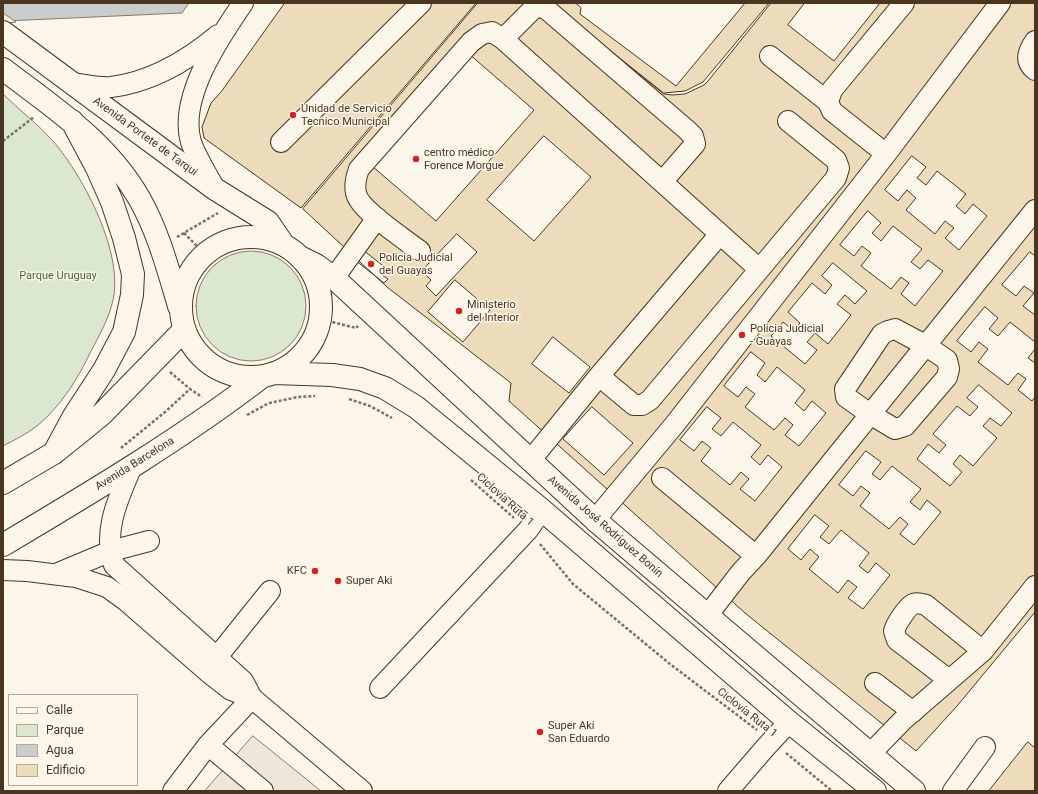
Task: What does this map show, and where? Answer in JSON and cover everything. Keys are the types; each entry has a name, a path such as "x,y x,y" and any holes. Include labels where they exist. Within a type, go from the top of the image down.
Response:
{"main road":[{"name":"Avenida Portete de Tarqui","path":"11,38 71,83 214,199 268,222 283,244"},
{"path":"3,69 72,121 94,140 111,158 128,181 139,198 159,239 182,320 192,346 205,361 216,369 231,375 247,378 269,374 332,374 360,379 385,388 416,406 542,510 789,722 875,791"},
{"path":"54,453 74,416 104,370 124,332 132,295 133,274 124,238 112,202 97,168 72,121"},
{"path":"3,483 54,453 102,414 155,358 182,320 182,289 190,270 222,242 242,236 263,237 283,244 302,258"},
{"name":"Avenida José Rodríguez Bonín","path":"302,258 316,265 334,278 595,520 914,791"},
{"name":"Avenida Barcelona","path":"3,545 132,466 221,408 269,374 290,364 304,352 314,337 316,318 321,303 318,286 312,271 302,258"}],"street":[{"path":"214,199 191,144 189,122 194,93 199,78 224,30 244,3"},
{"path":"281,142 421,3"},
{"path":"828,102 832,90 904,3"},
{"path":"595,520 675,424 886,154 1000,3"},
{"path":"503,39 535,7 545,8 687,130 693,136 695,144 662,182"},
{"path":"71,83 109,87 149,77 187,59 224,30"},
{"path":"420,251 365,209 356,195 355,181 359,169 471,42 482,34 492,32 503,39 759,269"},
{"path":"1035,41 1029,49 1028,58 1035,70"},
{"path":"770,56 828,102 832,111 886,154"},
{"path":"599,376 634,405 642,406 650,400 836,178 838,168 836,160 788,121"},
{"path":"708,616 741,572 756,556 1035,210"},
{"path":"334,278 377,218"},
{"path":"530,461 599,376 720,234"},
{"path":"895,329 925,345 947,360 949,369 947,377 905,426 895,429 870,414 846,397 845,389 882,334 888,330 895,329"},
{"path":"132,466 114,511 111,527 110,551 114,565 243,681 252,698"},
{"path":"662,478 756,556"},
{"path":"380,688 528,530 542,510"},
{"path":"56,574 110,551 149,541"},
{"path":"3,570 56,574 88,580 107,588 125,600 231,690 252,698 362,791"},
{"path":"3,581 27,581 56,585 125,600"},
{"path":"870,754 913,712 983,651 1035,586"},
{"path":"217,657 270,590"},
{"path":"949,680 897,640 894,631 896,624 913,604 920,603 926,605 983,651"},
{"path":"875,683 913,712"},
{"path":"173,791 208,745 252,698"},
{"path":"728,791 789,722"},
{"path":"208,745 263,791"},
{"path":"953,791 985,747"}],"path":[{"path":"3,141 50,104"},
{"path":"159,239 176,238 218,213 214,199"},
{"path":"184,233 207,256"},
{"path":"242,244 254,244 266,245 277,249 296,262 310,282 316,318 304,340 288,357 266,367 248,369 230,366 209,353 201,344 190,323 188,300 195,277 207,256 230,247 242,244"},
{"path":"316,318 356,328 370,312"},
{"path":"130,441 190,389 238,419 269,403 298,397 320,396"},
{"path":"343,397 370,406 395,419"},
{"name":"Ciclovía Ruta 1","path":"468,478 528,530 573,584 670,664 771,741 832,791"}],"green space":[{"name":"Parque Uruguay","path":"3,94 53,141 77,175 89,196 108,241 113,264 115,285 112,304 106,322 68,392 37,426 3,446"},
{"path":"251,251 272,255 282,260 290,267 297,275 302,285 306,306 302,327 297,337 290,345 282,352 272,357 251,361 230,357 220,352 212,345 205,337 200,327 196,306 200,285 205,275 212,267 220,260 230,255"}],"shaded area":[{"path":"253,736 321,791 205,791"}],"water":[{"path":"3,3 189,3 182,13 5,21 3,24"}],"pier":[{"path":"3,13 16,22 6,23 3,26"}],"building":[{"name":"Unidad de Servicio Tecnico Municipal","path":"285,3 476,3 301,208 204,138 202,127 211,103 221,92"},
{"name":"Policia Judicial - Guayas","path":"478,3 549,3 664,94 672,95 685,94 704,85 771,3 1035,3 1035,612 957,706 916,751 745,613 509,401 511,383 387,287 303,209"},
{"path":"551,3 769,3 703,82 685,91 664,93"},
{"path":"576,3 745,3 676,86 580,14 581,8"},
{"path":"805,3 880,3 834,61 788,25"},
{"path":"469,54 534,110 436,221 372,166"},
{"path":"544,136 591,177 534,241 487,200"},
{"path":"912,156 926,167 917,178 926,185 937,171 966,194 956,206 965,214 973,204 987,216 959,250 945,238 954,228 945,221 935,234 906,210 916,198 907,190 898,201 885,190"},
{"path":"868,211 881,223 872,233 881,241 893,226 922,249 911,262 920,269 928,260 943,271 915,306 901,294 909,283 901,277 891,289 861,266 871,253 862,246 854,256 840,245"},
{"path":"457,234 477,252 436,296 426,286 431,280 422,271"},
{"name":"Policia Judicial del Guayas","path":"363,250 387,269 382,275 388,279 384,283 355,260"},
{"path":"1030,252 1035,256 1035,315 1023,306 1034,293 1024,286 1016,296 1002,285"},
{"path":"833,263 867,291 855,304 845,295 837,304 851,315 828,344 815,333 807,342 817,350 805,364 771,336 783,322 794,331 800,323 788,312 812,283 825,294 832,285 822,276"},
{"name":"Ministerio del Interior","path":"455,280 490,310 463,342 428,312"},
{"path":"985,307 998,318 989,329 998,336 1010,322 1035,342 1035,349 1028,358 1035,363 1035,397 1032,401 1018,390 1026,379 1018,373 1008,385 978,362 988,349 979,342 971,352 957,341"},
{"path":"553,337 590,367 569,393 532,364"},
{"path":"751,352 765,363 757,375 765,382 777,367 805,390 795,403 804,411 812,401 826,413 799,446 785,435 793,425 785,418 774,430 745,407 755,394 746,387 738,397 724,386"},
{"path":"979,385 1012,413 1001,426 990,418 983,426 997,438 973,466 960,455 953,464 962,472 950,486 917,459 928,444 939,453 946,445 933,434 957,406 970,416 978,407 967,398"},
{"path":"592,407 633,443 604,475 563,439"},
{"path":"707,407 721,418 712,429 721,436 733,422 761,445 751,457 760,465 768,455 782,467 755,501 740,489 749,479 741,472 730,485 701,461 711,448 702,441 694,451 680,440"},
{"path":"866,451 881,462 872,474 880,480 892,466 921,489 910,502 920,510 927,500 941,512 914,545 900,534 908,524 900,517 889,529 860,506 870,493 861,486 853,496 839,485"},
{"path":"815,515 829,526 820,537 829,544 841,530 869,553 859,566 868,573 876,563 890,575 863,609 848,598 857,587 848,580 838,593 809,569 819,557 810,549 801,560 788,549"},
{"path":"1028,742 1035,748 1035,791 989,791"}],"place":[{"name":"Unidad de Servicio Tecnico Municipal","path":"293,115"},
{"name":"centro médico Forence Morgue","path":"416,159"},
{"name":"Policia Judicial del Guayas","path":"371,264"},
{"name":"Ministerio del Interior","path":"459,311"},
{"name":"Policia Judicial - Guayas","path":"742,335"},
{"name":"KFC","path":"315,571"},
{"name":"Super Aki","path":"338,581"},
{"name":"Super Aki San Eduardo","path":"540,732"}]}
